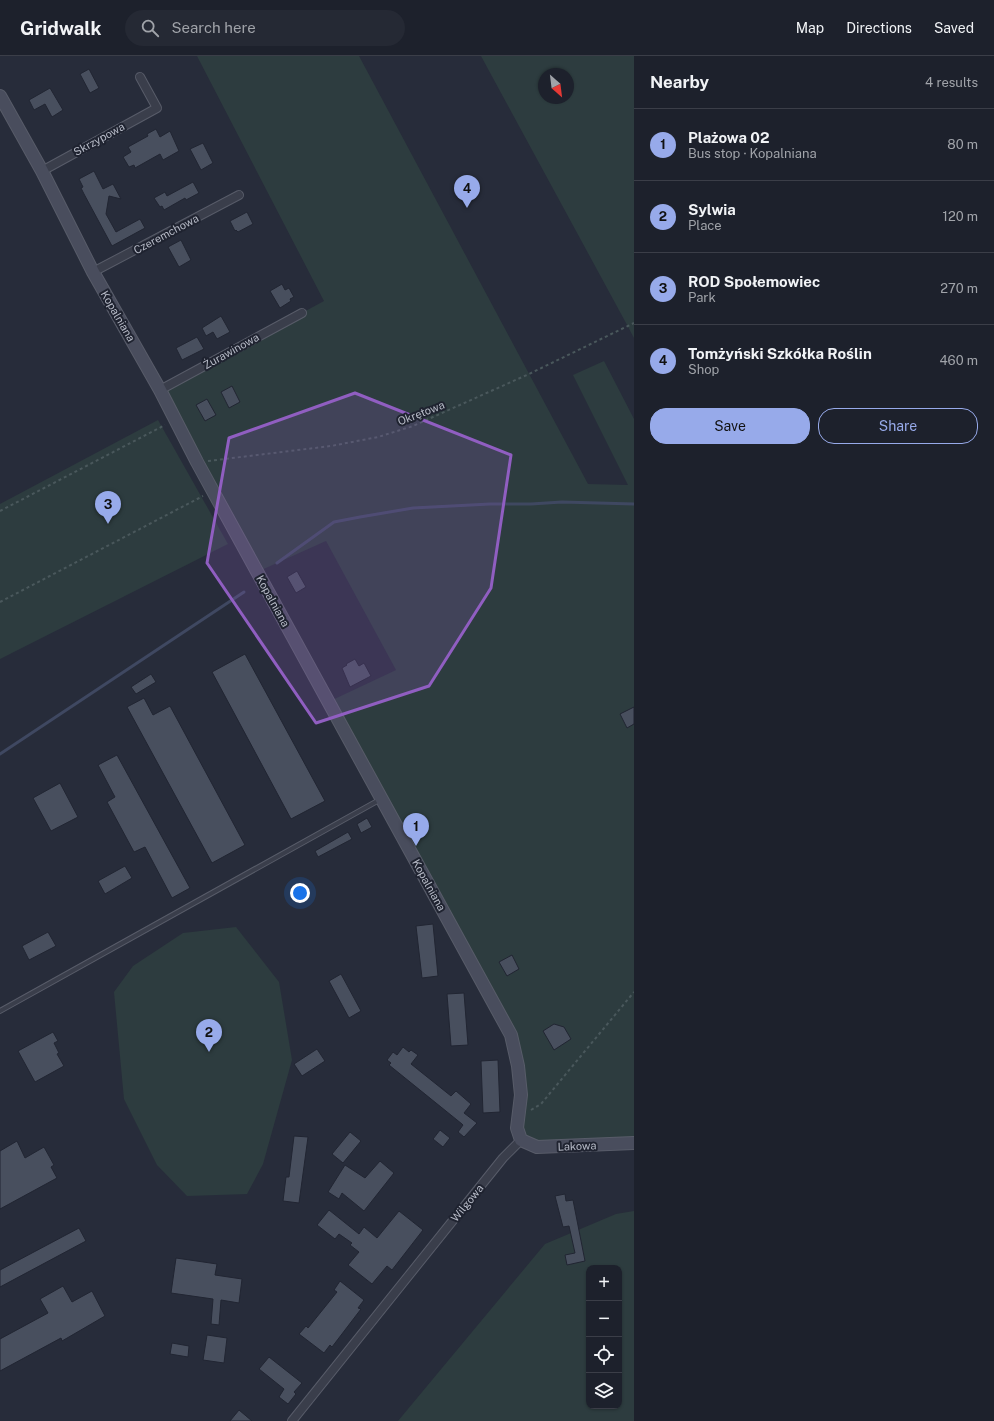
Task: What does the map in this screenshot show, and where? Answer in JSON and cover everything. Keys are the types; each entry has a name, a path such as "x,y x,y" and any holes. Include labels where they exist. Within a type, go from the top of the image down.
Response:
{"street":[{"name":"Skrzypowa","path":"42,172 157,108 140,77"},
{"name":"Kopalniana","path":"0,96 42,172 93,272 160,390 197,462 511,1035 518,1066 521,1095 520,1113"},
{"name":"Czeremchowa","path":"93,272 239,195"},
{"name":"Żurawinowa","path":"160,390 302,313"},
{"path":"520,1113 517,1128 521,1140"},
{"name":"Lakowa","path":"521,1140 537,1147 634,1143"},
{"name":"Wilgowa","path":"292,1421 503,1158 521,1140"}],"lane":[{"path":"0,1011 381,798"}],"path":[{"name":"Okrętowa","path":"197,462 330,446 378,437 413,426 529,374 634,323"},
{"path":"0,511 175,420"},
{"path":"0,602 213,491"},
{"path":"520,1113 532,1110 541,1104 634,992"}],"highlighted area":[{"path":"355,393 511,455 491,588 429,686 316,723 207,563 229,438"}],"shaded area":[{"path":"197,56 359,56 588,484 628,485 573,375 604,361 634,419 634,1141 521,1140 511,1035 328,702 396,670 326,541 257,572 160,390 324,301"},
{"path":"481,56 634,56 634,338"},
{"path":"158,420 228,544 0,659 0,504"},
{"path":"236,927 279,982 292,1060 263,1164 247,1194 187,1196 157,1165 124,1099 114,992 133,966 183,933"},
{"path":"634,1211 634,1421 398,1421 545,1244 616,1214"}],"building":[{"path":"89,69 99,88 90,93 80,74"},
{"path":"50,88 63,110 52,117 45,104 34,110 29,100"},
{"path":"156,129 160,137 170,131 179,151 163,160 160,154 135,168 134,165 129,167 123,157 131,152 128,147 148,136 147,134"},
{"path":"203,143 213,163 201,170 190,149"},
{"path":"94,171 103,189 113,184 121,199 109,196 106,214 116,232 140,219 145,228 112,246 81,188 83,187 79,179"},
{"path":"193,182 199,193 186,200 185,198 164,210 154,198 165,192 167,196"},
{"path":"247,212 253,224 238,232 236,230 235,231 230,221"},
{"path":"181,240 191,260 179,267 168,247"},
{"path":"282,284 285,290 289,288 294,297 290,299 291,301 280,308 270,291"},
{"path":"221,316 230,332 217,339 213,332 206,336 202,328"},
{"path":"197,337 204,349 182,360 176,348"},
{"path":"232,386 240,402 229,408 221,392"},
{"path":"207,399 216,415 205,421 196,405"},
{"path":"297,571 306,587 296,593 287,577"},
{"path":"245,654 325,801 291,819 212,672"},
{"path":"355,659 359,666 364,663 371,676 350,687 342,668"},
{"path":"151,674 156,682 136,694 131,687"},
{"path":"144,698 153,715 170,706 245,845 212,863 127,707"},
{"path":"634,707 634,724 627,728 620,714"},
{"path":"117,755 190,888 172,898 145,847 134,852 107,802 115,797 98,765"},
{"path":"60,783 78,817 51,831 33,798"},
{"path":"367,818 372,827 361,833 357,824"},
{"path":"348,832 352,839 318,857 315,851"},
{"path":"125,866 132,878 105,894 98,881"},
{"path":"433,924 438,976 422,978 416,926"},
{"path":"48,932 56,946 29,960 22,946"},
{"path":"512,955 519,969 507,976 499,962"},
{"path":"341,974 361,1011 349,1018 329,981"},
{"path":"464,993 468,1045 451,1046 447,994"},
{"path":"554,1024 564,1027 571,1039 554,1050 543,1031"},
{"path":"53,1032 58,1041 54,1043 59,1053 57,1054 64,1066 35,1082 18,1051"},
{"path":"403,1047 409,1052 411,1050 418,1055 411,1064 451,1096 456,1091 471,1104 464,1113 477,1123 464,1137 458,1132 463,1125 462,1124 389,1065 391,1063 387,1060 393,1052 397,1055"},
{"path":"317,1049 325,1061 302,1076 294,1064"},
{"path":"498,1060 500,1112 483,1113 481,1061"},
{"path":"440,1130 450,1138 443,1147 433,1139"},
{"path":"350,1132 361,1141 343,1163 332,1154"},
{"path":"294,1136 308,1137 299,1203 283,1201 286,1177 289,1177"},
{"path":"17,1141 25,1158 44,1147 54,1165 51,1167 57,1178 0,1209 0,1151"},
{"path":"380,1161 394,1173 364,1211 342,1193 339,1199 328,1192 345,1165 365,1178"},
{"path":"565,1194 566,1201 573,1200 585,1261 567,1265 565,1255 575,1253 569,1226 563,1227 555,1196"},
{"path":"329,1210 359,1234 364,1227 377,1238 399,1211 423,1230 392,1270 387,1266 372,1284 348,1265 359,1252 350,1245 352,1243 339,1234 335,1239 317,1225"},
{"path":"79,1228 86,1241 0,1287 0,1270"},
{"path":"176,1258 217,1264 215,1275 242,1279 239,1303 221,1300 219,1325 211,1324 213,1299 171,1293"},
{"path":"340,1281 364,1300 358,1308 361,1309 332,1347 330,1345 324,1353 299,1334 306,1326 308,1328 337,1292 334,1290"},
{"path":"63,1286 72,1302 92,1291 105,1316 62,1341 61,1338 0,1371 0,1339 48,1313 40,1299"},
{"path":"207,1335 227,1338 224,1363 203,1360"},
{"path":"172,1343 189,1346 188,1357 170,1354"},
{"path":"269,1357 302,1383 294,1392 296,1394 288,1404 279,1397 284,1389 259,1369"},
{"path":"239,1410 252,1421 230,1421"}],"waterway":[{"path":"277,563 334,522 413,508 562,502 634,504"},
{"path":"0,754 244,592"}],"place":[{"name":"Tomżyński Szkółka Roślin","path":"467,208"},
{"name":"ROD Społemowiec","path":"108,524"},
{"name":"Plażowa 02","path":"416,846"},
{"name":"Sylwia","path":"209,1052"}]}
